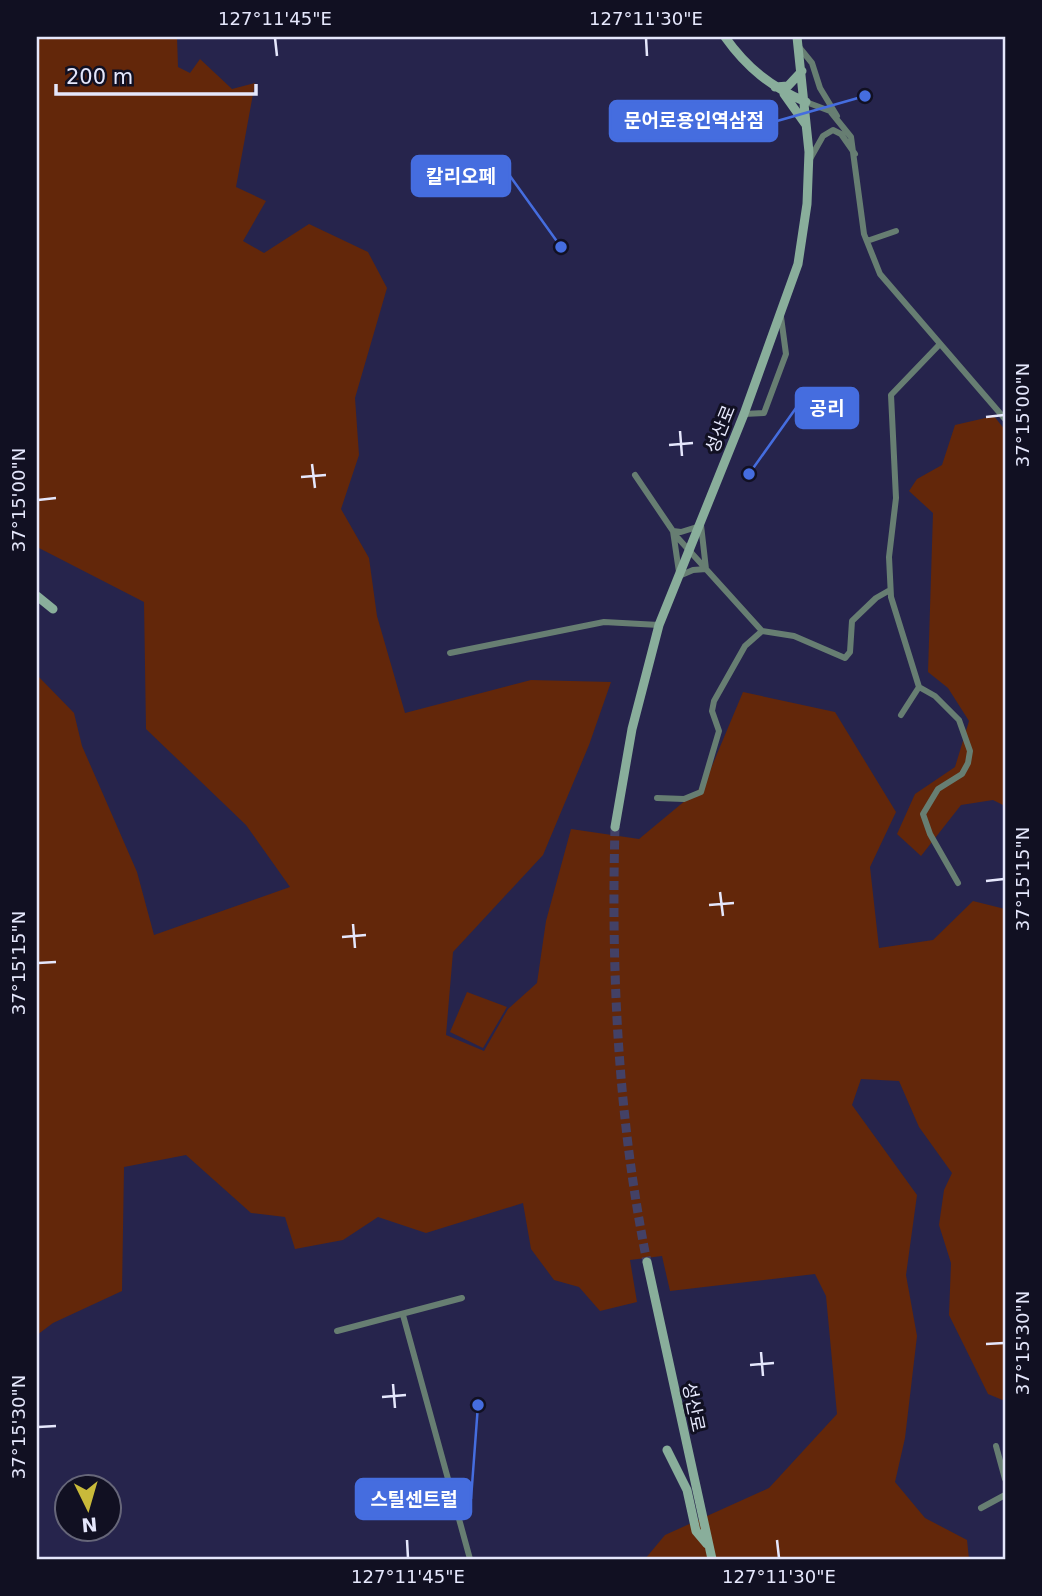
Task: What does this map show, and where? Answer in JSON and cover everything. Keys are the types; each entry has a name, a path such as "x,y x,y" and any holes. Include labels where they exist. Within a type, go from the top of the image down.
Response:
{"main road":[{"path":"725,37 748,66 778,90 807,127"},
{"name":"성산로","path":"615,827 632,729 659,625 744,414 798,264 807,204 809,161 806,102 797,37"},
{"path":"778,90 788,86 802,71"},
{"path":"778,90 806,102"},
{"path":"37,596 54,609"},
{"name":"성산로","path":"647,1262 712,1559"},
{"path":"667,1450 687,1490 696,1531 709,1545"}],"street":[{"path":"799,47 812,63 820,88 851,137 856,155 867,242 880,274 1005,419"},
{"path":"806,102 821,106 838,118"},
{"path":"809,161 823,136 833,130 841,134 856,155"},
{"path":"867,242 896,231"},
{"path":"744,414 764,413 786,354 780,313"},
{"path":"939,345 891,395 896,498 889,556 890,590 919,687 935,696 959,720 970,751 968,764 962,774 938,789 923,814 958,883"},
{"path":"635,475 673,531 762,631 794,636 845,658 850,652 852,621 876,598 890,590"},
{"path":"673,531 699,523 706,569"},
{"path":"673,531 678,575 706,569"},
{"path":"450,653 604,622 659,625"},
{"path":"657,798 684,799 701,792 719,731 712,711 715,701 746,646 762,631"},
{"path":"901,715 919,687"},
{"path":"337,1331 462,1298"},
{"path":"403,1315 470,1559"},
{"path":"996,1446 1005,1479"},
{"path":"981,1508 1005,1495"}],"shaded area":[{"path":"37,37 177,37 178,67 190,73 200,59 232,89 255,83 236,187 266,201 243,241 264,253 309,224 368,252 387,288 355,398 359,455 341,509 369,558 377,616 405,713 531,680 611,682 589,745 543,855 453,952 446,1035 484,1051 508,1009 537,983 546,921 571,829 639,839 704,785 743,692 835,712 896,812 870,867 879,948 933,940 973,901 1005,909 1005,1401 988,1394 949,1315 951,1263 939,1225 944,1190 952,1173 919,1127 899,1081 861,1079 852,1105 917,1195 906,1275 917,1336 905,1438 895,1482 925,1518 967,1540 969,1559 645,1559 665,1535 769,1488 837,1414 826,1296 815,1274 670,1291 662,1256 630,1260 637,1302 600,1311 579,1287 554,1280 531,1249 523,1203 426,1233 378,1217 343,1240 295,1249 285,1217 251,1213 186,1155 124,1167 122,1291 53,1323 37,1335 37,675 74,713 82,746 137,872 154,935 290,887 246,825 146,729 144,602 37,547"},
{"path":"994,416 1005,430 1005,806 993,800 961,805 921,856 897,834 915,794 955,767 969,721 948,688 928,672 933,513 909,491 917,479 942,465 955,425"},
{"path":"467,992 507,1007 483,1048 450,1032"}],"tunnel":[{"path":"615,827 614,937 619,1046 629,1154 647,1262"}],"place":[{"name":"문어로용인역삼점","path":"865,96"},
{"name":"칼리오페","path":"561,247"},
{"name":"공리","path":"749,474"},
{"name":"스틸센트럴","path":"478,1405"}]}
